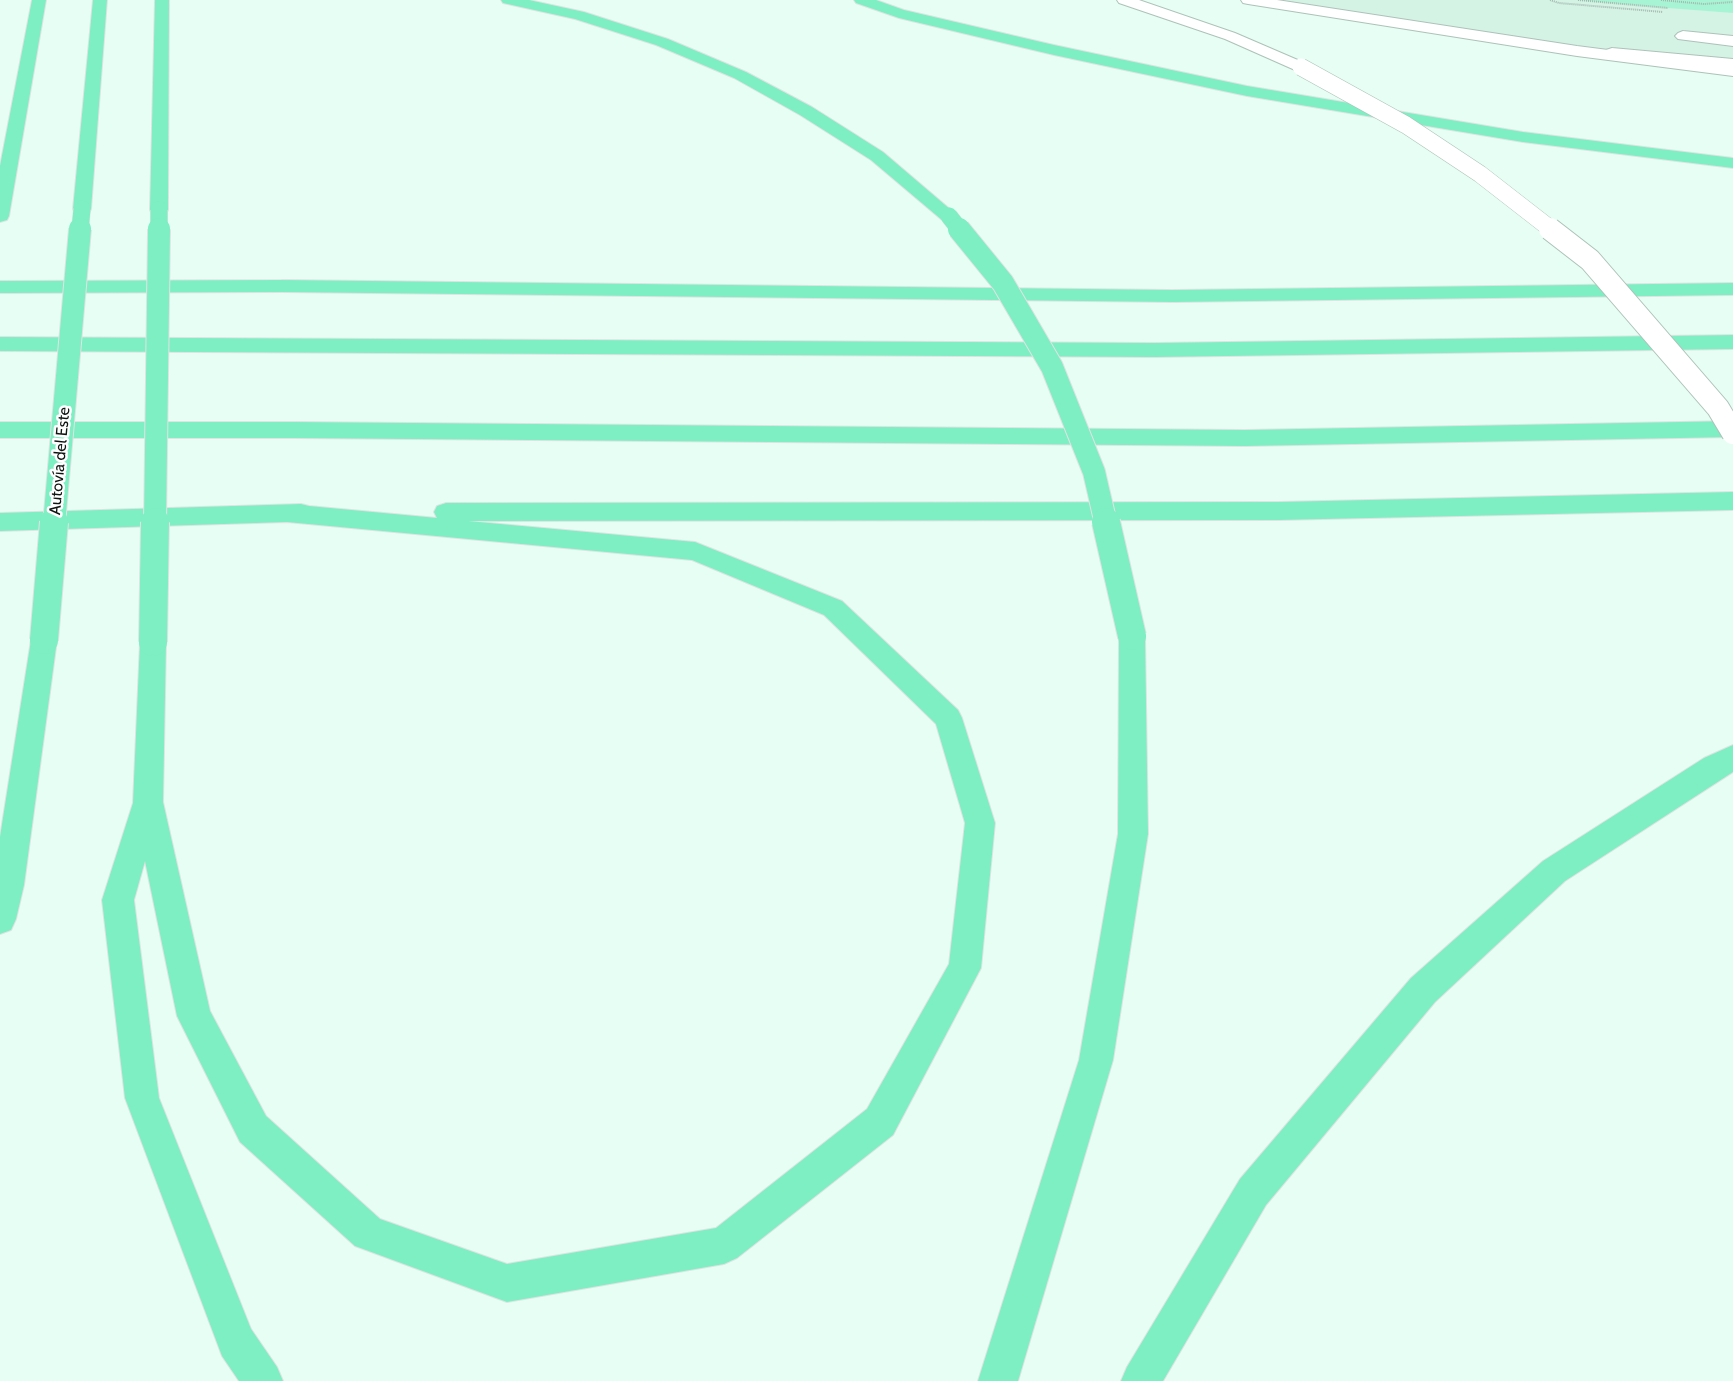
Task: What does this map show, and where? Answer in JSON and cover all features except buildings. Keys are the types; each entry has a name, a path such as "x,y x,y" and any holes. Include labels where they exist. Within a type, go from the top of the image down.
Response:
{"highway":[{"path":"1,212 39,0"},
{"name":"Autovía del Este","path":"0,919 8,884 44,640 100,0"},
{"path":"162,0 153,642 148,802 194,1016 253,1129 368,1233 507,1283 724,1245 880,1122 965,968 980,823 948,718 834,608 695,551 282,513"},
{"path":"508,0 579,16 662,42 740,75 806,111 877,156 949,216 1003,283 1052,366 1094,472 1132,636 1133,834 1096,1060 998,1381"},
{"path":"847,0 1054,50 1247,91 1523,137 1733,163"},
{"path":"861,0 899,13"},
{"path":"0,287 302,287 1173,296 1733,289"},
{"path":"0,344 1155,350 1733,342"},
{"path":"0,430 294,430 1244,438 1733,430"},
{"path":"0,522 282,513 1268,511 1733,501"},
{"path":"1141,1381 1253,1192 1423,990 1554,871 1714,767 1733,758"},
{"path":"148,802 118,900 142,1098 236,1342 263,1381"}],"street":[{"path":"1124,0 1230,36 1300,67 1406,125 1480,174 1590,260 1718,408 1733,433"},
{"path":"1248,0 1577,51 1733,71"},
{"path":"1683,36 1733,41"},
{"path":"1577,51 1733,64"}],"path":[{"path":"1550,0 1559,3 1667,12"},
{"path":"1578,0 1668,8"},
{"path":"1661,0 1704,4 1733,2"}],"shaded area":[{"path":"1248,0 1733,0 1733,71"}],"green space":[{"path":"1578,0 1733,0 1733,13 1668,8"}]}
